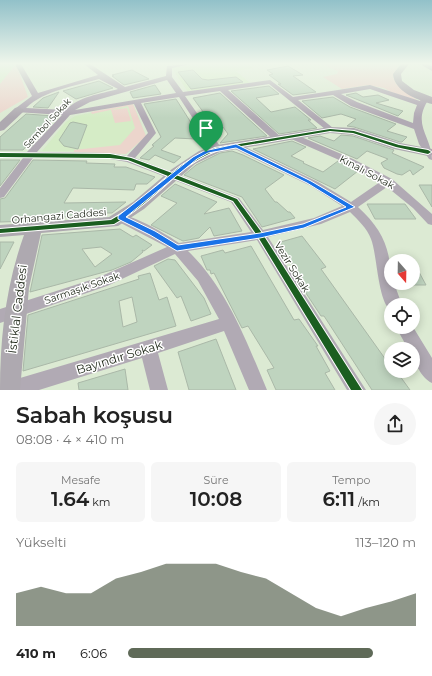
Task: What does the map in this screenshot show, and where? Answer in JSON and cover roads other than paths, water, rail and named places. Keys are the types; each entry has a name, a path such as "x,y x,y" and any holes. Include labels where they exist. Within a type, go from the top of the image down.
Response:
{"street":[{"path":"28,82 36,96"},
{"path":"2,125 36,96 82,82"},
{"path":"112,82 123,89"},
{"name":"Sembol Sokak","path":"0,195 31,154 78,104 149,82"},
{"path":"173,82 217,149"},
{"path":"19,110 70,113 181,94 269,82"},
{"path":"270,82 330,130"},
{"path":"398,82 411,92 427,100"},
{"path":"409,82 427,100"},
{"path":"292,99 370,87 427,100"},
{"path":"222,89 232,96 278,139"},
{"path":"334,92 354,104 418,128"},
{"path":"427,100 417,117 420,140 430,155"},
{"path":"129,159 152,135 137,101"},
{"name":"Orhangazi Caddesi","path":"0,231 34,230 106,224 121,218 200,154 217,149 330,130 354,132 430,155"},
{"name":"Kınalı Sokak","path":"292,136 360,166 388,181 416,203 432,221"},
{"path":"236,146 309,182 351,207 372,227 378,238 385,278 392,298"},
{"name":"Vezir Sokak","path":"0,155 31,154 110,156 129,159 235,200 260,236 357,390"},
{"name":"Sarmaşık Sokak","path":"8,313 102,282 177,248 260,236 304,226 351,207 388,181"},
{"path":"121,218 153,233 177,248 206,284 229,323 258,390"},
{"name":"İstiklal Caddesi","path":"7,390 8,313 34,230"},
{"name":"Bayındır Sokak","path":"10,390 229,323"},
{"path":"408,334 432,374"},
{"path":"148,348 159,390"}]}
